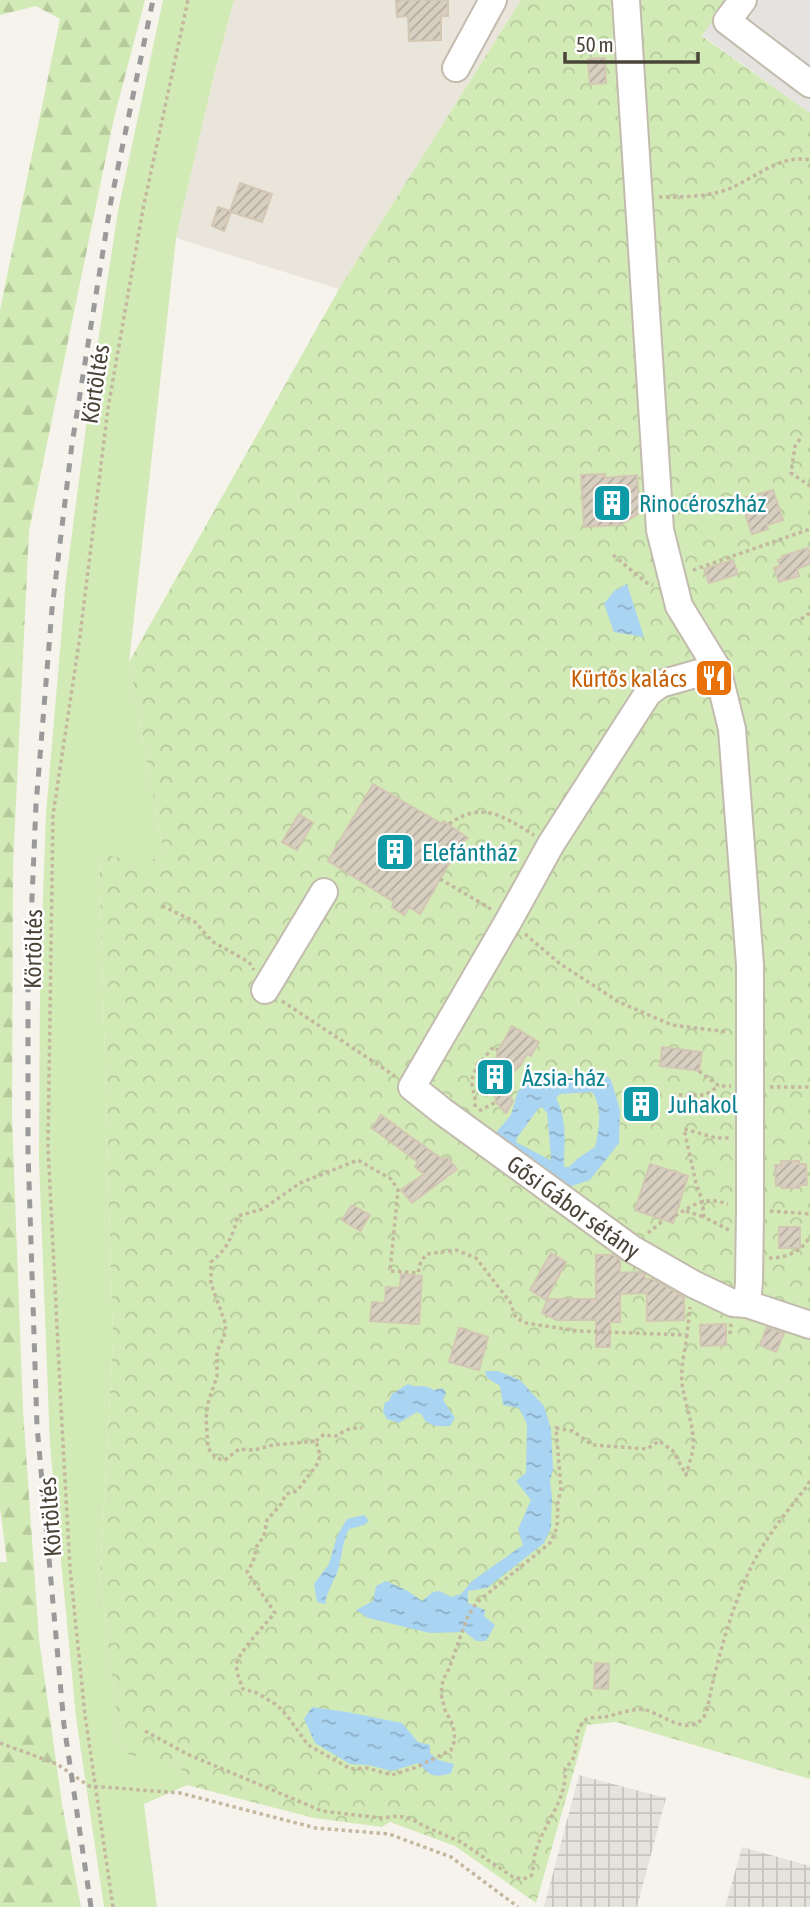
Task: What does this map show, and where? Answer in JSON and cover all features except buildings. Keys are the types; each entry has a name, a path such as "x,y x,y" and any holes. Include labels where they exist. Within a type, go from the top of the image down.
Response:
{"lane":[{"path":"456,68 493,0"},
{"path":"626,0 660,530 679,606 718,668 732,729 750,965 751,1210 747,1304"},
{"path":"743,0 727,21 810,84"},
{"path":"509,920 551,844 648,693 660,684 718,668"},
{"path":"265,990 324,892"},
{"name":"Gősi Gábor sétány","path":"509,920 412,1087 632,1249 693,1284 733,1303 747,1304 810,1325"}],"path":[{"name":"Körtöltés","path":"113,1907 85,1715 70,1567 62,1426 48,1147 53,815 80,636 108,408 143,208 188,0"},
{"path":"638,197 675,197 719,192 783,161 797,158 810,160"},
{"path":"800,439 794,446 791,473 810,486"},
{"path":"613,555 648,583 673,585 810,529"},
{"path":"801,619 810,613"},
{"path":"449,824 466,814 484,811 502,816 551,844"},
{"path":"440,879 509,920 559,963 619,1002 673,1025 751,1034"},
{"path":"496,1102 474,1113 476,1100 472,1083 474,1071 493,1047 498,1050"},
{"path":"672,1095 705,1096 719,1086"},
{"path":"704,1217 684,1129 716,1138 751,1139"},
{"path":"362,1428 348,1429 333,1438 324,1434 316,1441 273,1445 254,1450 239,1449 225,1460 216,1458 208,1448 206,1418 217,1376 217,1351 224,1338 226,1325 211,1284 211,1262 221,1254 231,1239 238,1216 263,1209 300,1183 358,1160 391,1178 398,1191 390,1271 418,1273 421,1261 427,1254 456,1250 476,1258 510,1302 516,1318 526,1322 578,1331 687,1335"},
{"path":"675,1216 702,1200 720,1201 751,1210 810,1214"},
{"path":"684,1210 704,1217 749,1250 783,1258 801,1249 810,1236"},
{"path":"316,1441 320,1455 318,1462 297,1491 286,1494 267,1520 264,1536 247,1572 275,1613 237,1661 237,1672 243,1689 257,1693 277,1705 308,1745 351,1769 367,1768 392,1775 451,1750 455,1740 453,1725 441,1694 443,1680 467,1618 476,1603 550,1543 557,1528 561,1489 556,1428 573,1431 592,1446 647,1449 659,1441 673,1451 686,1475 693,1448 693,1430 688,1419 682,1374 693,1284"},
{"path":"145,1731 187,1754 322,1811 412,1819 461,1842 513,1877 523,1879 531,1876 535,1853 566,1779 565,1769 575,1754 582,1723 587,1718 645,1710 672,1723 691,1725 701,1720 707,1708 722,1639 746,1576 769,1534 810,1480"},
{"path":"0,1743 57,1764 89,1786 180,1793 316,1828 389,1834 451,1857 519,1907"}],"shaded area":[{"path":"234,0 521,0 339,289 176,238"},
{"path":"728,0 810,0 810,113 702,35"},
{"path":"579,1775 666,1798 637,1907 544,1907"},
{"path":"742,1847 810,1866 810,1907 725,1907"}],"green space":[{"path":"0,0 145,0 114,118 29,531 13,865 12,1118 23,1410 39,1639 62,1804 81,1907 0,1907 0,1562 7,1562 0,1507 0,310 60,19 36,6 0,15"},
{"path":"163,0 234,0 176,238 129,662 164,856 144,863 99,855 113,1341 100,1577 121,1752 180,1765 187,1785 144,1804 157,1907 104,1907 76,1717 50,1445 39,1159 40,982 46,814 66,580 118,211"},
{"path":"521,0 728,0 702,36 810,113 810,1779 616,1722 587,1725 536,1903 455,1846 390,1822 382,1827 314,1818 187,1785 180,1765 121,1753 100,1577 113,1341 99,854 144,862 164,856 129,662 339,289"}],"water":[{"path":"627,584 644,637 614,632 604,604 614,591"},
{"path":"602,1072 611,1080 620,1110 619,1143 590,1180 562,1189 492,1137 511,1115 518,1091 538,1074 552,1077","holes":["592,1092 599,1111 595,1147 569,1167 564,1167 564,1124 556,1098 560,1094","542,1107 547,1113 550,1160 516,1142"]},
{"path":"485,1371 498,1371 520,1380 544,1406 551,1429 553,1469 550,1481 551,1528 544,1543 487,1588 468,1591 468,1603 485,1610 484,1616 495,1625 486,1641 476,1641 465,1632 430,1633 368,1618 356,1610 373,1601 376,1586 386,1581 422,1601 433,1592 440,1591 451,1597 461,1594 472,1581 523,1545 518,1529 531,1500 516,1481 526,1473 527,1424 519,1408 503,1405 500,1386 487,1378"},
{"path":"408,1384 433,1390 443,1388 446,1393 443,1400 455,1418 450,1426 435,1426 425,1421 417,1412 399,1423 387,1419 383,1412 385,1402"},
{"path":"364,1515 369,1521 349,1529 325,1604 317,1602 314,1584 329,1564 337,1536 347,1519"},
{"path":"312,1707 402,1723 418,1742 430,1745 430,1753 438,1760 454,1764 451,1773 432,1775 418,1763 392,1771 350,1764 315,1743 304,1719"}],"railway":[{"path":"91,1907 64,1725 37,1426 28,1151 28,991 36,805 52,609 72,444 111,201 153,0"}],"place":[{"name":"Rinocéroszház","path":"612,503"},
{"name":"Kürtős kalács","path":"714,678"},
{"name":"Elefántház","path":"395,852"},
{"name":"Ázsia-ház","path":"495,1077"},
{"name":"Juhakol","path":"641,1104"}]}
